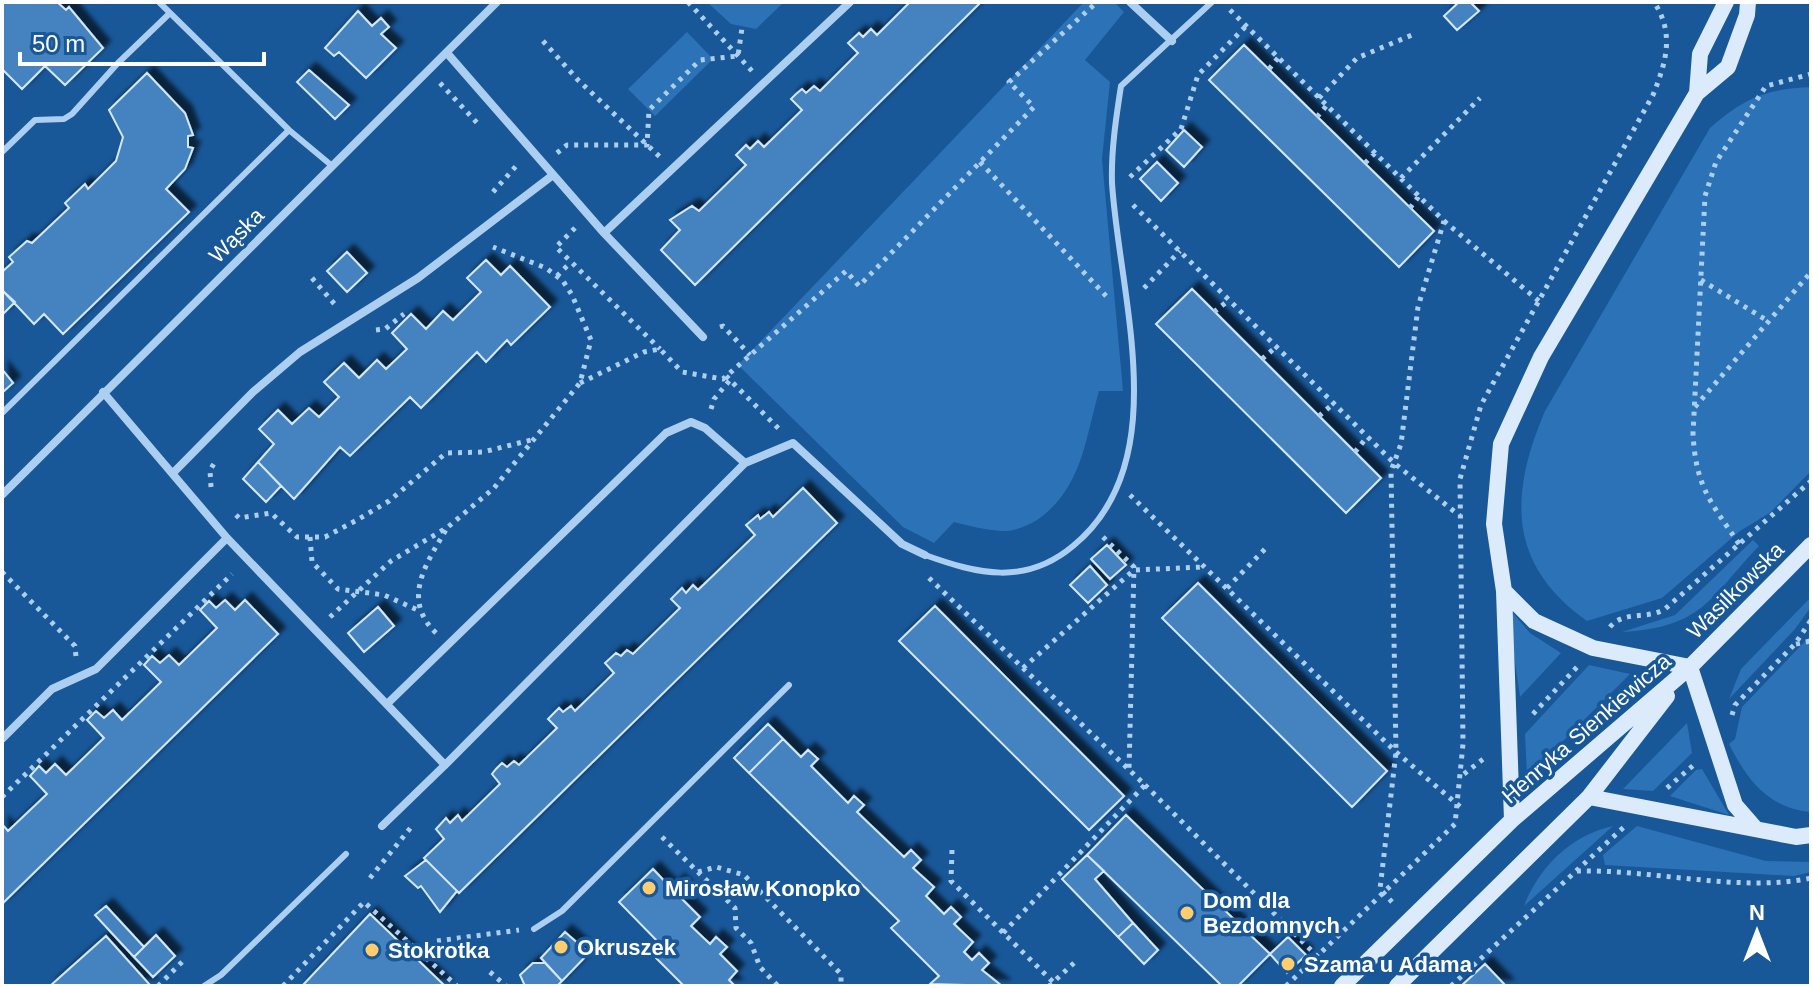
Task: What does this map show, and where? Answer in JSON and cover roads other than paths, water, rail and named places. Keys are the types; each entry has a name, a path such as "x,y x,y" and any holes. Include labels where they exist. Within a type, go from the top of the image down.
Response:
{"main road":[{"path":"1697,93 1700,54 1726,2"},
{"path":"1512,820 1504,591 1494,524 1501,444 1541,357 1697,93 1728,67 1747,15 1748,2"},
{"name":"Wasilkowska","path":"1690,667 1811,545"},
{"path":"1504,591 1534,621 1593,648 1690,667 1735,805 1755,828"},
{"name":"Henryka Sienkiewicza","path":"1397,986 1589,797 1690,667"},
{"name":"Henryka Sienkiewicza","path":"1342,986 1512,820 1690,667"},
{"path":"1589,797 1796,837 1811,835"}],"street":[{"name":"Wąska","path":"2,495 497,2"},
{"path":"604,233 850,2"},
{"path":"1130,2 1172,41"},
{"path":"447,53 604,233 703,337"},
{"path":"173,473 300,352 346,325 477,234 553,175"},
{"path":"103,392 227,538 445,765"},
{"path":"387,704 666,433 691,422 705,428 745,463"},
{"path":"382,826 745,463 793,443 902,544 925,555"},
{"path":"2,739 52,689 96,669 227,538"}],"lane":[{"path":"159,2 289,130 331,165"},
{"path":"925,555 974,572 1011,573 1041,565 1063,555 1094,528 1118,483 1132,437 1134,382 1115,186 1121,86 1212,2"},
{"path":"2,152 35,120 64,119 72,114 118,63 170,13"},
{"path":"2,413 289,130"},
{"path":"534,929 562,911 789,685"},
{"path":"204,986 221,975 346,854"}],"place":[{"name":"Mirosław Konopko","path":"649,888"},
{"name":"Dom dla Bezdomnych","path":"1187,913"},
{"name":"Okruszek","path":"561,947"},
{"name":"Stokrotka","path":"372,950"},
{"name":"Szama u Adama","path":"1288,964"}]}
